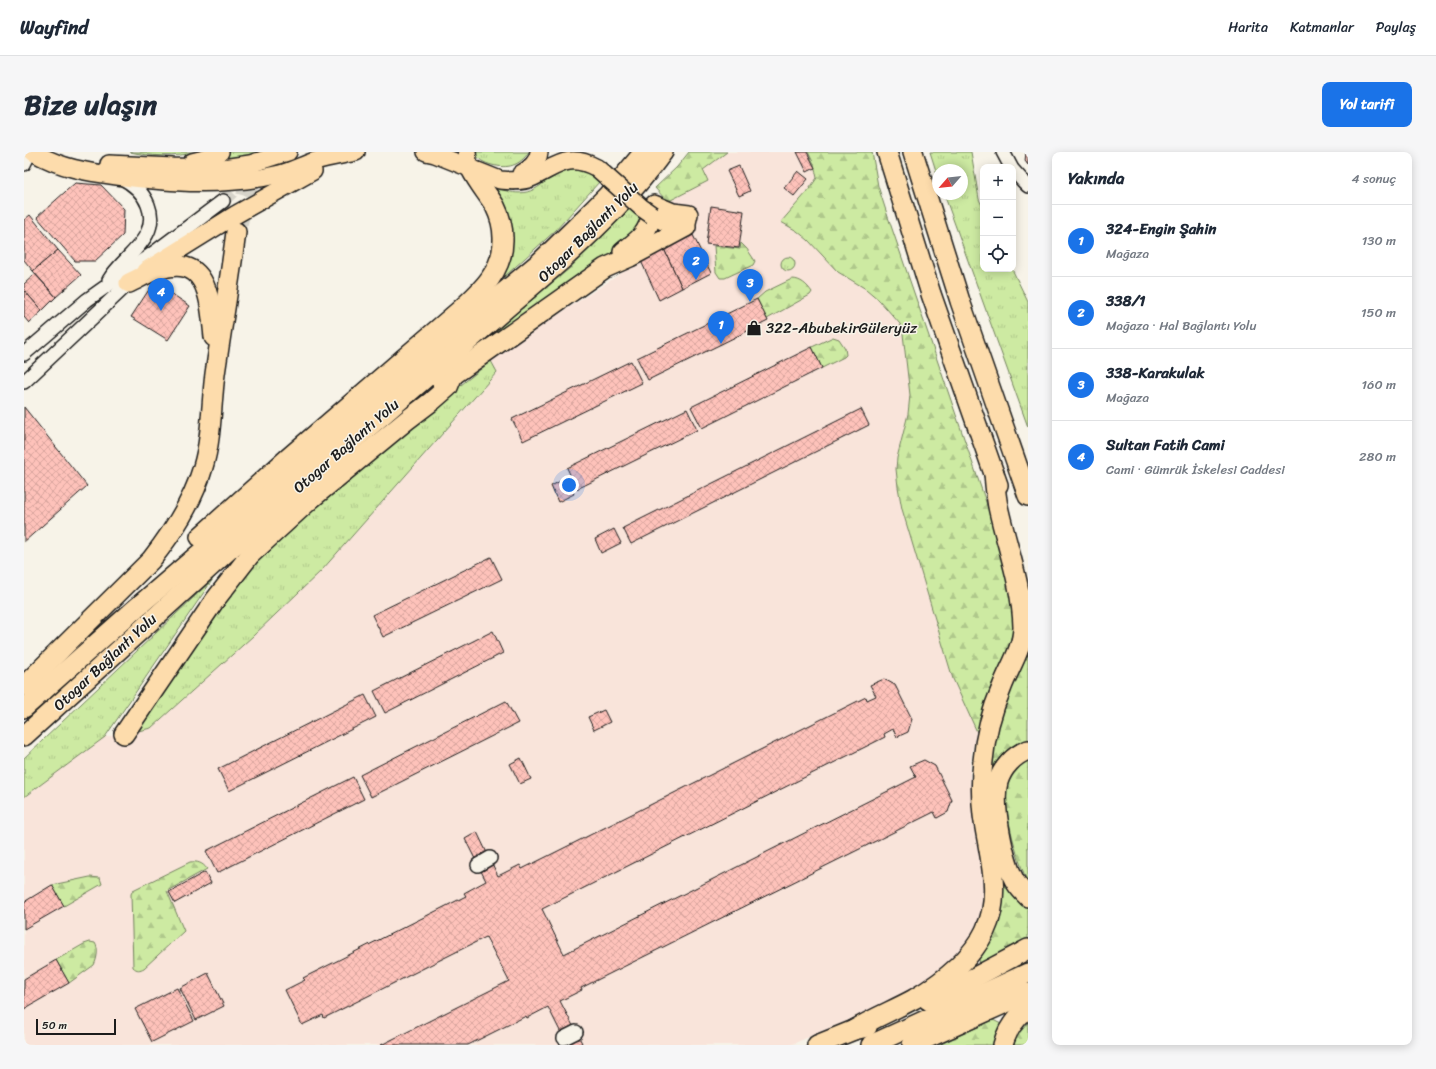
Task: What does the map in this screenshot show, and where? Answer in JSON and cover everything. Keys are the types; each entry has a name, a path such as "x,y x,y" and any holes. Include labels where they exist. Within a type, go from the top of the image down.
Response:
{"highway":[{"name":"Otogar Bağlantı Yolu","path":"24,708 135,609 540,262 607,196 644,152"},
{"name":"Otogar Bağlantı Yolu","path":"24,736 282,501 562,260 602,222 640,181 663,152"},
{"path":"887,152 931,294 1028,569"},
{"path":"913,152 960,301 998,414 1028,496"},
{"path":"45,689 67,661 161,571 287,459 460,310 485,286 495,272 501,258 503,231 496,207 477,182 469,161"},
{"path":"605,268 611,261 646,232 653,210"},
{"path":"282,501 297,495 310,487 453,375 605,268 642,251 686,227"},
{"path":"24,686 151,560 181,518 203,468 236,232"},
{"path":"129,283 157,270 174,266 190,268 197,274 207,289 210,304 214,338 215,376"},
{"path":"124,734 215,600 250,555 311,499 448,387 453,375"},
{"path":"998,414 1028,479"},
{"path":"854,1030 869,1020 913,1000 952,972 976,945 990,918 994,890 993,871 983,813 983,761 985,741 992,713 1018,647 1023,629 1022,600 999,509 994,473"},
{"path":"1028,750 1015,756 1003,771 998,782 996,801 1002,841 1010,872 1016,884 1028,897"},
{"path":"816,1045 854,1030 869,1026 934,998 1028,949"},
{"path":"871,1045 1028,973"},
{"path":"912,1045 1028,992"},
{"path":"1003,1045 1005,1036 1010,1027 1028,1008"}],"main road":[{"path":"33,152 61,166 117,176 180,183 245,179 281,173 316,161 355,152"},
{"path":"43,152 98,163 208,168 250,164 288,152"},
{"path":"174,167 212,157 220,152"},
{"path":"129,283 235,215 298,178 355,152"},
{"path":"426,152 469,161 500,180 508,181 520,181 531,178 552,165 567,159 588,162 598,160 653,210 689,214 686,227"},
{"path":"508,181 532,167 537,162 539,152"}],"street":[{"path":"24,157 30,152"},
{"path":"24,164 30,152"},
{"path":"1003,152 1009,164"},
{"path":"1016,173 1028,186"},
{"path":"104,288 115,271 138,247 147,234 151,222 150,211 140,192 131,183 117,176"},
{"path":"24,354 87,300 223,201"},
{"path":"24,382 129,283"},
{"path":"478,865 490,858"},
{"path":"564,1038 576,1032"}],"shaded area":[{"path":"727,152 808,152 814,164 817,178 807,192 797,231 845,277 866,288 879,300 900,324 903,334 910,395 908,414 897,458 896,469 902,509 953,679 977,732 972,751 970,779 985,875 984,911 975,934 942,969 919,987 897,1000 790,1045 24,1045 24,797 105,737 151,728 253,636 322,570 461,414 497,372 491,361 640,261 689,235 671,200 707,181 703,170"}],"green space":[{"path":"130,152 195,152 163,156"},
{"path":"229,152 269,152 221,164"},
{"path":"475,152 529,152 517,163 503,167 484,162"},
{"path":"689,152 727,152 703,170 708,181 671,200 666,200 655,188 677,167"},
{"path":"808,152 872,152 878,186 888,217 1010,572 1014,628 1008,649 991,686 977,732 953,679 902,509 896,469 897,458 908,414 910,395 903,334 900,324 879,300 866,289 838,272 808,240 797,231 781,222 817,178 814,164"},
{"path":"930,152 971,152 980,201 980,272 1013,272 1028,302 1028,427 946,200 968,200 968,164 934,164"},
{"path":"582,167 600,181 556,230 504,277 501,274 486,182 507,191 520,193 527,192 541,185 554,173 560,170"},
{"path":"630,209 640,217 642,221 633,241 609,256 458,361 570,268"},
{"path":"741,243 755,261 753,265 725,278 720,278 716,272 714,246 740,249"},
{"path":"785,257 791,257 795,261 795,267 791,271 785,271 781,267 781,261"},
{"path":"792,279 804,283 812,292 810,295 767,319 757,299 765,292"},
{"path":"833,337 839,339 845,348 846,355 822,368 812,347"},
{"path":"491,361 497,372 322,570 253,636 151,728 138,731 256,560 286,530"},
{"path":"213,579 105,737 24,797 24,758"},
{"path":"1028,630 1028,742 1002,756 991,769 992,746"},
{"path":"1028,757 1028,882 1019,861 1010,829 1007,813 1006,785 1010,774"},
{"path":"190,862 200,863 207,869 167,891 184,931 144,968 137,970 133,967 131,894 133,890"},
{"path":"90,877 100,878 102,884 64,906 52,885"},
{"path":"1004,877 1022,902 1028,906 1028,939 980,964 979,959 986,948 999,879"},
{"path":"90,942 95,943 97,948 97,957 94,965 69,983 56,960"},
{"path":"993,1020 1003,1025 997,1045 939,1045"},
{"path":"1028,1023 1028,1045 1014,1045 1016,1037"}],"building":[{"path":"797,152 807,152 815,168 807,172"},
{"path":"1026,152 1028,152 1028,165 1025,161"},
{"path":"739,166 750,191 739,196 727,171"},
{"path":"798,171 808,179 794,196 784,188"},
{"path":"75,183 101,185 124,209 123,235 95,261 75,261 37,217"},
{"path":"711,206 744,211 739,248 706,244"},
{"path":"30,215 58,250 33,271 24,260 24,220"},
{"path":"693,235 711,273 682,288 664,249"},
{"path":"664,249 682,288 659,300 641,261"},
{"path":"58,250 81,275 56,297 33,271"},
{"path":"35,274 56,297 42,311 24,290 24,284"},
{"path":"154,282 190,306 168,340 131,317"},
{"path":"24,290 42,311 29,323 24,317"},
{"path":"757,299 768,321 648,380 637,358"},
{"path":"812,347 822,368 702,428 691,407"},
{"path":"631,361 642,383 523,441 512,419"},
{"path":"24,407 87,486 24,542"},
{"path":"687,409 697,430 577,489 567,468"},
{"path":"861,409 869,425 631,544 623,528"},
{"path":"566,478 574,494 558,502 551,486"},
{"path":"614,529 621,543 601,553 595,539"},
{"path":"491,557 502,579 383,637 372,615"},
{"path":"493,631 503,653 385,713 374,691"},
{"path":"884,679 895,685 912,719 908,732 897,737 893,729 884,734 885,737 542,909 564,954 916,777 910,766 924,760 935,766 952,800 948,812 937,818 934,812 581,988 582,990 560,1001 582,1043 578,1045 567,1045 548,1007 527,1018 526,1016 468,1045 381,1045 509,981 486,937 324,1018 323,1015 302,1025 285,990 305,980 303,978 466,896 464,893 486,881 465,839 477,832 498,876 520,865 522,869 866,697 867,700 876,696 870,685"},
{"path":"365,695 376,717 229,791 218,769"},
{"path":"506,701 518,723 371,797 360,775"},
{"path":"604,710 610,722 594,730 588,717"},
{"path":"521,758 531,779 520,784 510,764"},
{"path":"353,777 364,799 217,873 206,851"},
{"path":"205,872 211,883 175,903 169,892"},
{"path":"52,885 64,906 24,929 24,902"},
{"path":"56,960 69,983 24,1009 24,979"},
{"path":"208,973 224,1006 196,1020 180,988"},
{"path":"177,988 194,1021 152,1042 135,1009"}],"tunnel":[{"path":"238,224 252,172"},
{"path":"223,201 247,177"}],"place":[{"name":"338/1","path":"696,280"},
{"name":"338-Karakulak","path":"750,302"},
{"name":"Sultan Fatih Cami","path":"161,311"},
{"name":"322-AbubekirGüleryüz","path":"754,328"},
{"name":"324-Engin Şahin","path":"721,344"}]}
